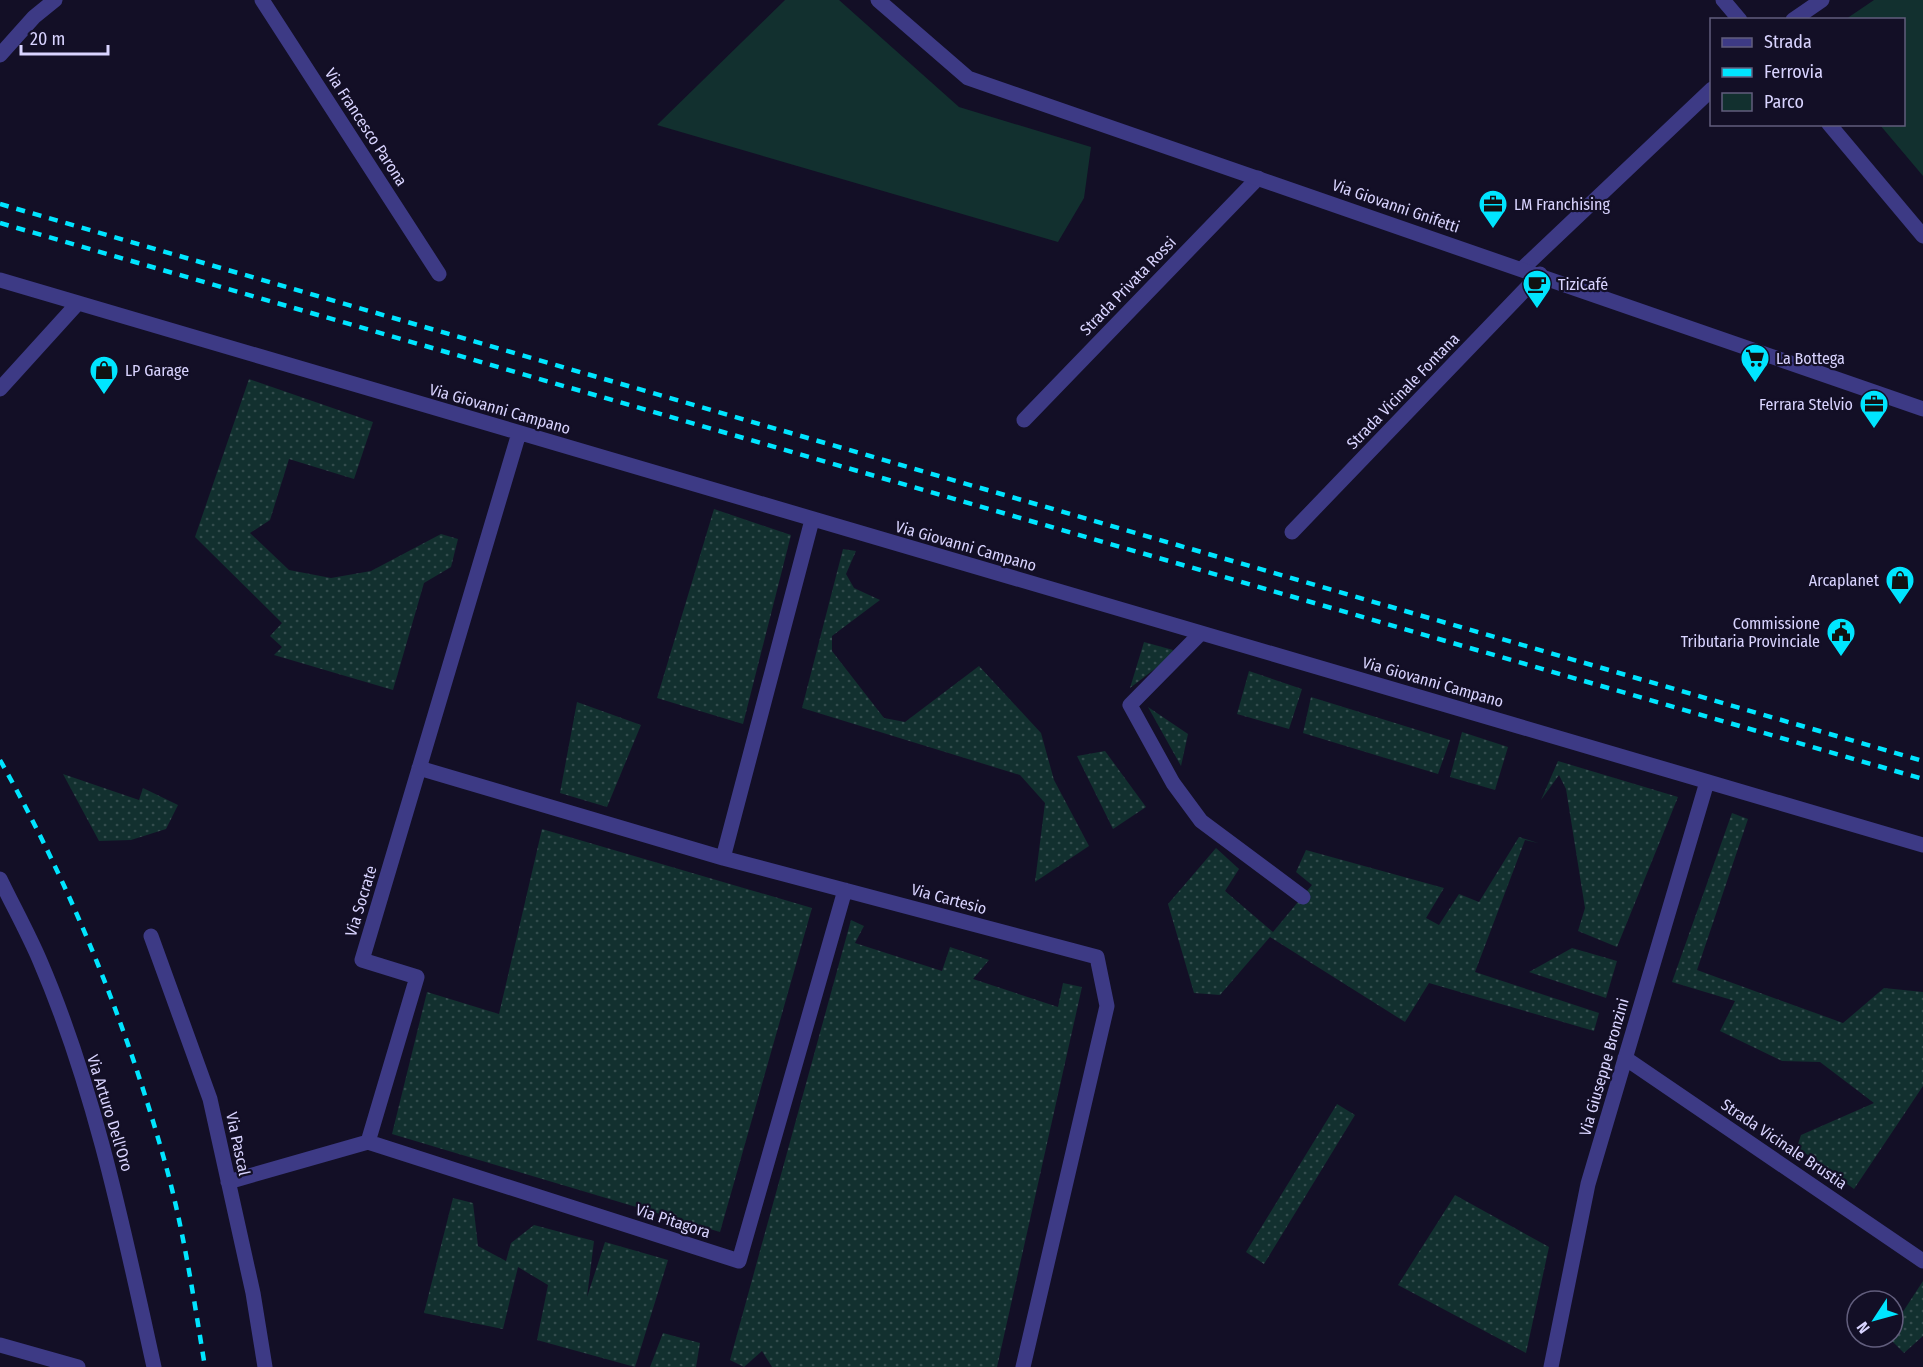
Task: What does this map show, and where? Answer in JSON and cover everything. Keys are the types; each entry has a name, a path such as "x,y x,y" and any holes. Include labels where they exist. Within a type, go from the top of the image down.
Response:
{"street":[{"path":"0,55 33,17 55,0"},
{"name":"Via Francesco Parona","path":"262,0 439,274"},
{"name":"Via Giovanni Gnifetti","path":"878,0 968,78 1523,268 1923,409"},
{"path":"1723,0 1738,18"},
{"path":"1796,18 1822,0"},
{"path":"1523,268 1710,91"},
{"path":"1831,126 1923,236"},
{"name":"Strada Privata Rossi","path":"1024,420 1258,178"},
{"name":"Strada Vicinale Fontana","path":"1292,532 1540,274"},
{"name":"Via Giovanni Campano","path":"0,280 1923,844"},
{"path":"0,389 78,303"},
{"name":"Via Socrate","path":"368,1142 417,977 362,960 519,433"},
{"path":"419,768 723,858 812,520"},
{"path":"1201,633 1130,705 1173,783 1201,821 1303,897"},
{"name":"Via Giuseppe Bronzini","path":"1551,1367 1588,1184 1707,782"},
{"name":"Via Cartesio","path":"723,858 1097,957 1107,1006 1023,1367"},
{"name":"Via Arturo Dell'Oro","path":"0,879 40,962 86,1089 119,1208 154,1367"},
{"name":"Via Pitagora","path":"368,1142 739,1261 844,890"},
{"name":"Via Pascal","path":"151,936 210,1099 253,1293 265,1367"},
{"name":"Strada Vicinale Brustia","path":"1625,1058 1923,1261"},
{"path":"228,1182 368,1142"},
{"path":"0,1345 78,1367"}],"green space":[{"path":"785,0 839,0 959,107 1091,147 1084,198 1058,242 657,125"},
{"path":"1874,0 1923,0 1923,176 1881,126 1905,126 1905,18 1847,18"},
{"path":"249,379 373,422 354,479 289,459 270,520 250,533 289,570 331,578 371,571 441,534 458,539 451,567 424,583 393,690 274,655 282,647 270,636 282,623 195,537"},
{"path":"714,509 791,535 743,724 657,698"},
{"path":"843,549 856,551 846,574 854,588 880,600 832,636 832,651 884,718 905,722 979,666 1041,733 1054,780 1089,846 1035,882 1045,803 1020,775 802,708"},
{"path":"1144,642 1173,650 1169,658 1130,688"},
{"path":"1249,671 1302,689 1289,729 1237,714"},
{"path":"1311,697 1450,740 1438,774 1303,733"},
{"path":"577,702 641,725 607,807 560,793"},
{"path":"1148,707 1188,734 1181,766"},
{"path":"1462,732 1508,747 1495,790 1450,777"},
{"path":"1105,751 1146,807 1113,829 1077,756"},
{"path":"1558,761 1678,797 1617,947 1578,931 1585,908 1566,789 1559,775 1541,800"},
{"path":"63,774 139,800 143,788 178,805 166,829 131,840 99,841"},
{"path":"1732,813 1748,819 1697,970 1843,1023 1884,988 1923,992 1923,1086 1854,1189 1797,1147 1801,1135 1874,1103 1820,1062 1782,1061 1720,1031 1735,1001 1672,982"},
{"path":"542,829 812,908 720,1232 392,1134 427,992 499,1014"},
{"path":"1519,837 1538,843 1525,840 1475,972 1599,1013 1594,1031 1429,983 1405,1022 1270,937 1220,995 1194,993 1168,904 1216,848 1239,869 1225,891 1273,932 1312,885 1296,872 1306,850 1444,888 1426,918 1439,925 1459,894 1479,902"},
{"path":"851,920 864,926 855,943 942,971 950,947 989,960 973,979 1058,1007 1063,983 1082,987 997,1367 772,1367 762,1351 744,1367 730,1360"},
{"path":"1572,948 1617,961 1606,998 1529,972"},
{"path":"1337,1104 1355,1115 1264,1264 1246,1252"},
{"path":"1455,1195 1549,1247 1526,1353 1398,1285"},
{"path":"453,1198 473,1203 478,1246 506,1261 511,1243 534,1225 594,1241 587,1297 605,1242 668,1260 635,1367 537,1340 548,1285 518,1267 503,1329 424,1313"},
{"path":"1923,1281 1923,1336 1904,1353 1900,1349 1905,1349 1905,1309"},
{"path":"663,1333 700,1343 696,1367 650,1367"}],"railway":[{"path":"0,204 1923,761"},
{"path":"0,223 1923,779"},
{"path":"0,760 74,908 134,1061 151,1113 178,1216 205,1367"}],"place":[{"name":"LM Franchising","path":"1493,230"},
{"name":"TiziCafé","path":"1537,310"},
{"name":"La Bottega","path":"1755,384"},
{"name":"LP Garage","path":"104,396"},
{"name":"Ferrara Stelvio","path":"1874,430"},
{"name":"Arcaplanet","path":"1900,606"},
{"name":"Commissione Tributaria Provinciale","path":"1841,658"}]}
